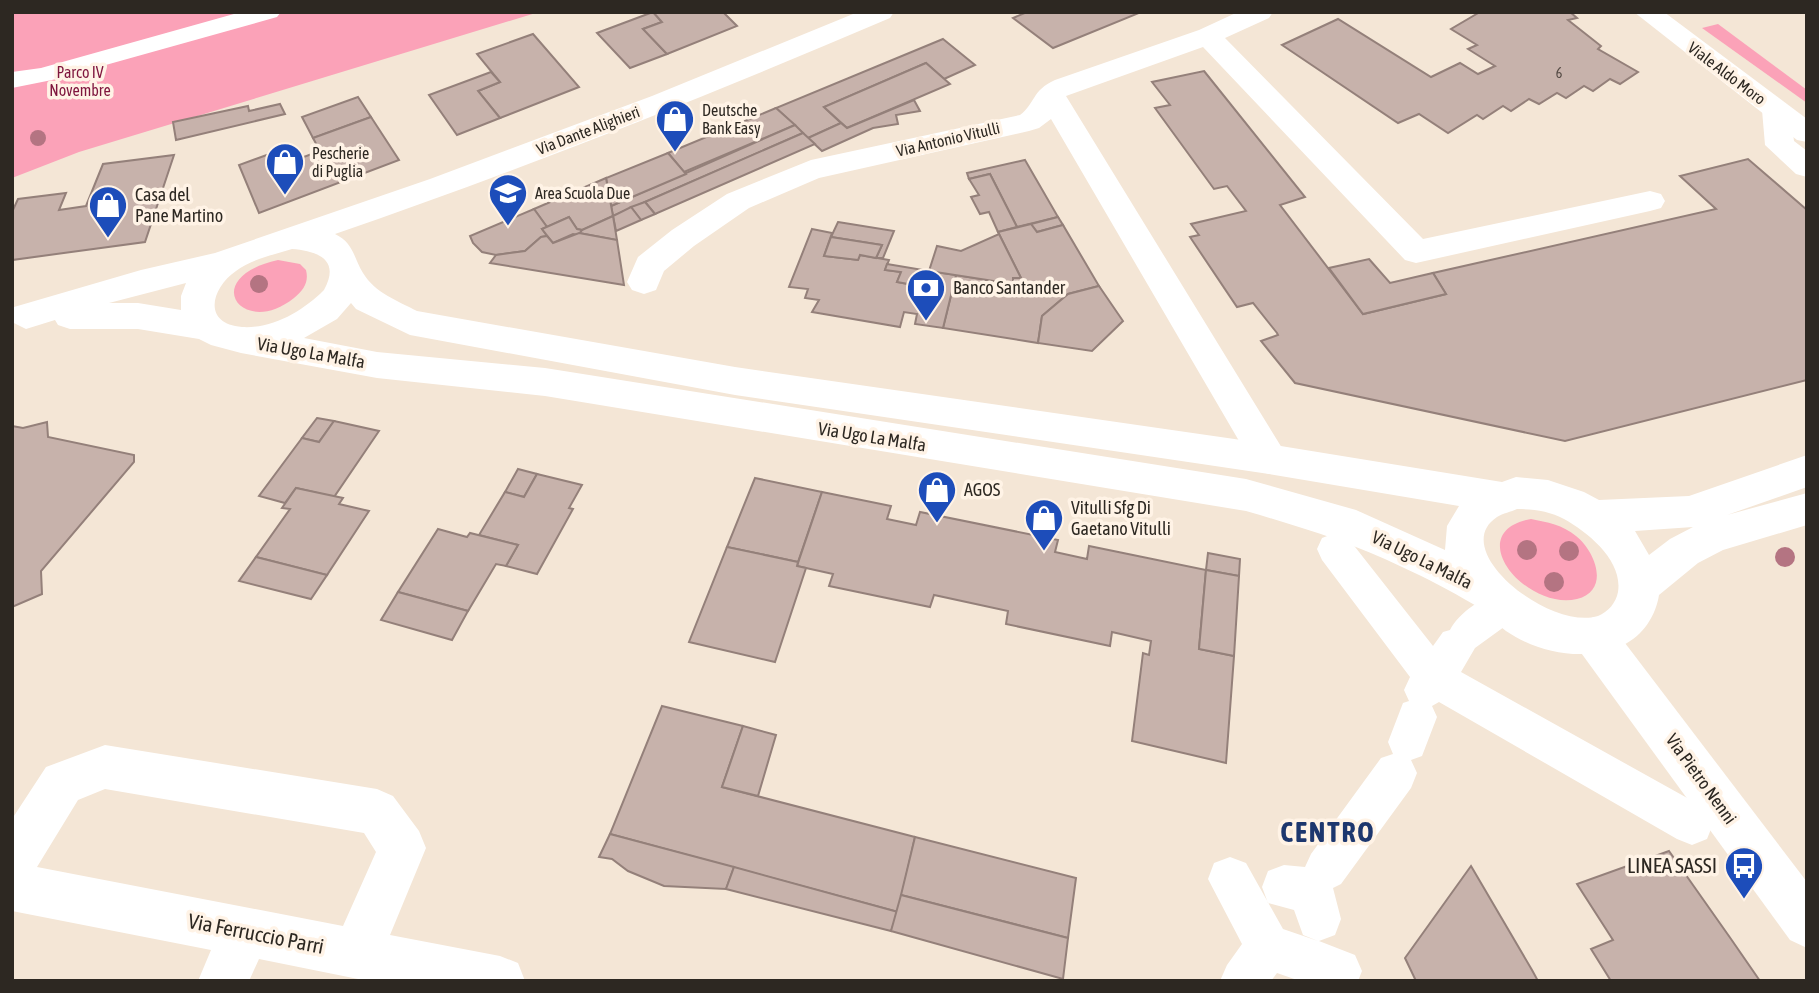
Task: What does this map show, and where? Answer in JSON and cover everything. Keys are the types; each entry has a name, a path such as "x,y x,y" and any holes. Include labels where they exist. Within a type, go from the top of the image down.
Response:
{"main road":[{"name":"Via Dante Alighieri","path":"291,238 439,188 792,51 881,12"},
{"path":"1260,12 1208,36 1070,83 1050,93 1269,459"},
{"name":"Viale Aldo Moro","path":"1647,12 1807,134"},
{"path":"1208,36 1416,252 1650,201"},
{"name":"Via Antonio Vitulli","path":"644,282 650,265 738,201 811,170 1029,122 1040,114 1041,103 1050,93"},
{"path":"1776,110 1780,145 1807,167"},
{"path":"291,238 327,243 343,258 346,276 336,299 319,316 270,338 243,340 221,337 205,327 138,316 19,317 141,282 225,262 291,238"},
{"path":"205,327 197,313 197,296 207,278 225,262"},
{"name":"Via Ugo La Malfa","path":"346,276 368,300 410,322 735,381 1269,459 1499,497"},
{"name":"Via Ugo La Malfa","path":"243,340 377,365 545,382 1246,495 1342,522 1418,555 1493,598"},
{"path":"1595,517 1689,512 1807,471"},
{"path":"1536,493 1566,502 1595,517 1618,538 1633,562 1639,586 1635,610 1619,627 1594,636 1572,637 1548,632 1524,622 1493,598 1470,566 1465,544 1468,523 1480,507 1499,497 1536,493"},
{"path":"1639,586 1684,551 1713,536 1807,509"},
{"name":"Via Pietro Nenni","path":"1594,636 1807,923"},
{"path":"12,863 62,783 105,767 377,812 402,848 357,953"},
{"name":"Via Ferruccio Parri","path":"12,887 500,981"},
{"path":"223,981 246,932"}],"street":[{"path":"12,80 43,75 269,12"},
{"path":"1335,549 1415,720 1692,824"},
{"path":"1326,869 1463,639 1493,598"},
{"path":"1230,879 1256,964 1339,971"},
{"path":"1284,887 1311,888 1319,919"}],"green space":[{"name":"Parco IV Novembre","path":"12,12 539,12 79,152 12,178"},
{"path":"1718,24 1807,90 1807,103 1702,28"},
{"path":"278,260 300,264 306,270 307,278 303,289 275,309 259,312 245,309 236,301 234,291 239,279 253,268"},
{"path":"1531,519 1571,532 1589,551 1594,560 1597,579 1587,594 1577,599 1557,600 1538,593 1521,582 1508,568 1501,553 1501,539 1510,527"}],"building":[{"path":"653,12 662,22 643,29 667,54 630,68 597,33"},
{"path":"653,12 723,12 737,26 667,54 643,29 662,22"},
{"path":"1027,12 1139,13 1053,48 1013,18"},
{"path":"1480,12 1570,12 1577,18 1568,20 1601,46 1598,49 1638,72 1620,84 1610,79 1593,91 1584,86 1566,98 1557,93 1539,104 1529,99 1511,111 1503,106 1483,119 1477,115 1448,133 1419,114 1398,123 1282,45 1338,19 1431,77 1460,63 1478,74 1495,66 1468,49 1477,45 1451,29"},
{"path":"533,34 579,87 500,118 478,91 500,82 477,54"},
{"path":"943,39 975,65 944,79 926,63 824,107 841,123 808,138 776,108"},
{"path":"926,63 950,84 847,128 824,107"},
{"path":"1204,71 1305,197 1280,205 1363,314 1446,294 1433,273 1716,209 1680,176 1748,159 1807,210 1807,380 1565,441 1295,383 1261,341 1278,335 1277,333 1253,303 1237,307 1190,237 1199,235 1191,224 1246,211 1227,186 1214,189 1155,108 1170,105 1152,82"},
{"path":"491,72 500,82 478,91 500,118 457,135 429,95"},
{"path":"358,97 371,117 313,138 302,117"},
{"path":"914,100 920,111 896,115 898,124 873,128 822,151 808,138 841,123 847,128"},
{"path":"280,104 285,114 176,140 173,122 248,106 249,111"},
{"path":"776,108 795,125 684,172 668,153"},
{"path":"371,117 399,160 259,213 239,165 286,148 293,161 320,151 313,138"},
{"path":"795,125 803,133 613,216 611,206"},
{"path":"803,133 815,144 655,214 645,202"},
{"path":"668,153 686,174 611,206 606,178"},
{"path":"174,155 145,242 12,260 12,212 18,199 66,193 59,210 86,206 103,164"},
{"path":"1025,160 1058,217 1017,227 990,174 969,179 967,173"},
{"path":"990,174 1017,227 998,232 989,212 980,214 971,197 979,195 969,179"},
{"path":"606,178 613,216 582,230 577,229 569,217 547,227 534,209"},
{"path":"645,202 655,214 641,220 631,207"},
{"path":"631,207 641,220 616,231 613,216"},
{"path":"534,209 547,227 542,229 547,236 541,237 525,251 496,255 482,252 473,243 470,236"},
{"path":"613,216 617,240 579,233 582,230"},
{"path":"569,217 577,229 582,230 578,235 573,234 553,243 542,229"},
{"path":"1058,217 1063,225 1037,232 1031,224"},
{"path":"838,222 894,231 883,258 876,258 882,245 831,237"},
{"path":"1031,224 1037,232 1063,225 1099,286 1068,294 1042,316 1038,343 943,328 956,275 1013,284 1013,278 1021,278 998,232"},
{"path":"812,229 832,233 824,256 858,260 860,255 889,260 885,270 901,272 897,282 925,287 929,271 956,275 943,328 915,324 917,314 904,312 900,327 812,312 819,300 805,298 808,289 789,287"},
{"path":"579,233 617,240 624,285 490,263 496,255 525,251 541,237 547,236 553,243"},
{"path":"999,234 1021,278 1013,278 1013,284 929,271 937,246 961,251"},
{"path":"831,237 882,245 876,258 860,255 858,260 824,256"},
{"path":"1369,259 1390,283 1433,273 1446,294 1363,314 1329,268"},
{"path":"887,264 929,271 925,287 897,282 901,272 885,270"},
{"path":"1099,286 1123,321 1092,351 1038,343 1042,316 1068,294"},
{"path":"317,418 334,421 319,442 302,438"},
{"path":"334,421 379,431 334,497 296,488 285,503 259,496 302,438 319,442"},
{"path":"47,422 48,437 134,455 134,462 41,571 42,594 12,607 12,426 23,428"},
{"path":"518,469 537,474 524,497 505,492"},
{"path":"537,474 582,485 569,508 573,509 537,574 506,566 518,545 479,535 505,492 524,497"},
{"path":"755,478 822,492 798,562 727,547"},
{"path":"296,488 343,498 339,504 369,511 327,575 256,557 290,509 282,508"},
{"path":"822,492 891,506 887,519 916,525 920,512 1058,540 1055,552 1087,559 1089,546 1206,570 1199,649 1234,656 1226,763 1132,741 1143,653 1149,655 1151,641 1112,632 1110,646 1006,624 1008,611 934,595 930,607 829,586 833,574 797,566"},
{"path":"438,529 467,537 470,533 518,545 506,566 496,564 468,611 398,592"},
{"path":"727,547 798,562 797,566 806,568 775,662 689,642"},
{"path":"1208,553 1240,559 1239,576 1206,570"},
{"path":"256,557 327,575 311,599 239,581"},
{"path":"1206,570 1239,576 1234,656 1199,649"},
{"path":"398,592 468,611 452,640 381,620"},
{"path":"662,706 743,726 722,787 915,837 898,912 610,834"},
{"path":"743,726 776,735 758,796 722,787"},
{"path":"610,834 734,867 726,889 664,886 628,871 612,859 599,857"},
{"path":"915,837 1076,878 1068,938 901,895"},
{"path":"1669,851 1760,981 1611,981 1591,949 1613,940 1577,884"},
{"path":"1471,866 1538,981 1416,981 1405,958"},
{"path":"734,867 898,912 891,931 726,889"},
{"path":"901,895 1068,938 1063,979 891,931"}],"place":[{"name":"Deutsche Bank Easy","path":"675,153"},
{"name":"Pescherie di Puglia","path":"285,196"},
{"name":"Area Scuola Due","path":"508,227"},
{"name":"Casa del Pane Martino","path":"108,239"},
{"name":"Banco Santander","path":"926,322"},
{"name":"AGOS","path":"937,524"},
{"name":"Vitulli Sfg Di Gaetano Vitulli","path":"1044,552"},
{"name":"LINEA SASSI","path":"1744,900"}],"district":[{"name":"CENTRO","path":"1328,832"}]}
